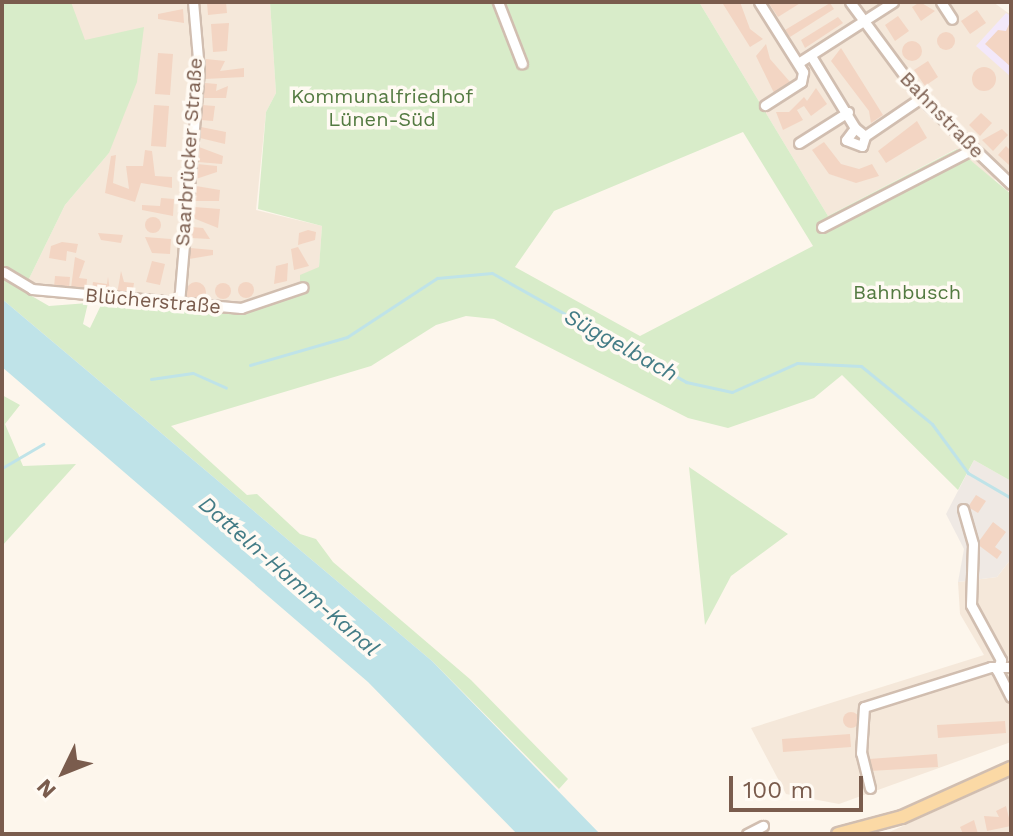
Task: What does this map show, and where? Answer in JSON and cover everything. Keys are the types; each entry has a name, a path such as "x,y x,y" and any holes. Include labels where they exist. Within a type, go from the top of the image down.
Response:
{"main road":[{"path":"838,834 902,817 1011,768"}],"street":[{"name":"Saarbrücker Straße","path":"179,303 199,70 193,2"},
{"path":"498,2 522,64"},
{"path":"759,2 798,63 801,82 765,105"},
{"name":"Bahnstraße","path":"850,2 921,98 1011,184"},
{"path":"798,63 893,2"},
{"path":"941,2 952,19"},
{"path":"811,56 855,128 865,136"},
{"path":"855,128 846,136 851,147 862,146 865,136 921,98"},
{"path":"799,143 848,112"},
{"path":"822,227 973,149"},
{"name":"Blücherstraße","path":"4,272 32,289 241,308 303,287"},
{"path":"963,509 973,544 971,605 1001,660 997,670 1011,697"},
{"path":"870,788 861,753 864,707 1011,667"},
{"path":"747,834 763,826"}],"shaded area":[{"path":"71,2 270,2 276,93 266,112 256,210 322,226 319,268 300,294 242,314 23,291 65,205 109,153"},
{"path":"699,2 993,2 1011,15 1011,169 994,180 956,149 828,216"},
{"path":"1006,13 1011,16 1011,77 976,46"},
{"path":"974,460 1011,481 1011,559 997,577 958,582 964,549 946,514"},
{"path":"1011,559 1011,742 839,804 786,794 751,728 984,655 960,614 958,582 997,577"},
{"path":"1011,775 1011,834 885,834 998,783"}],"green space":[{"path":"2,2 71,2 85,40 144,27 137,82 109,153 65,205 23,291 49,306 88,303 83,324 90,328 102,303 242,314 300,294 300,275 319,267 322,226 258,209 266,112 276,93 270,2 699,2 828,216 957,149 1011,194 1011,481 974,460 958,490 842,375 814,398 728,428 688,418 494,319 466,316 436,325 371,366 171,426 247,495 257,494 300,534 316,539 333,562 471,680 568,779 559,789 432,661 2,299","holes":["743,132 813,246 640,336 515,267 554,211"]},
{"path":"2,395 20,405 5,424 23,466 76,464 2,546"},
{"path":"689,467 788,534 731,576 705,625"}],"water":[{"name":"Datteln-Hamm-Kanal","path":"2,299 432,661 600,834 517,834 368,682 2,367"}],"building":[{"path":"207,2 226,2 227,13 208,15"},
{"path":"740,2 750,29 763,39 750,47 723,4"},
{"path":"768,2 802,2 778,17"},
{"path":"920,2 935,11 921,21 912,7"},
{"path":"830,3 834,9 790,37 785,30"},
{"path":"183,9 184,23 158,19 158,14"},
{"path":"977,10 986,23 970,34 961,21"},
{"path":"898,16 909,31 895,41 885,25"},
{"path":"838,17 843,23 805,48 801,40"},
{"path":"1011,20 1011,67 985,44 998,30 1006,31"},
{"path":"229,23 227,51 213,52 211,24"},
{"path":"946,32 953,34 953,48 946,50 939,48 937,41 939,34"},
{"path":"912,41 919,44 922,51 919,58 912,61 905,58 902,51 905,44"},
{"path":"766,44 770,59 791,83 776,97 756,56"},
{"path":"841,48 883,115 871,123 869,111 831,61"},
{"path":"158,53 173,54 170,95 155,94"},
{"path":"206,59 225,61 220,71 244,68 244,77 205,79"},
{"path":"928,61 938,77 925,86 914,70"},
{"path":"984,67 995,74 996,79 989,90 984,91 973,84 972,79 979,68"},
{"path":"205,83 217,84 216,91 228,86 226,98 203,98"},
{"path":"816,88 827,104 811,116 804,106 797,110 803,120 783,130 776,112 789,112 804,97 807,101"},
{"path":"154,105 169,106 166,147 151,146"},
{"path":"202,105 215,106 213,121 201,120"},
{"path":"981,113 992,123 980,136 969,125"},
{"path":"917,121 927,138 886,163 878,151"},
{"path":"201,127 226,132 225,144 200,138"},
{"path":"1002,129 1008,135 993,151 982,140"},
{"path":"824,142 841,164 859,169 872,164 879,176 856,183 829,174 812,150"},
{"path":"1006,146 1011,151 1009,165 998,155"},
{"path":"199,147 223,156 222,164 198,162"},
{"path":"145,150 152,151 155,176 172,177 172,188 141,183 135,202 105,193 111,156 116,155 113,183 129,189 126,166 143,166"},
{"path":"197,164 217,166 217,172 196,179"},
{"path":"196,186 220,190 219,201 194,201"},
{"path":"161,198 174,199 173,216 142,210 142,205 160,206"},
{"path":"194,207 220,209 218,228 193,218"},
{"path":"150,217 156,217 161,225 159,231 150,233 145,228 145,222"},
{"path":"192,227 203,228 210,239 191,238"},
{"path":"308,230 316,232 315,240 298,245 299,233"},
{"path":"98,233 123,235 121,243 101,240"},
{"path":"145,237 171,239 170,254 152,253"},
{"path":"62,242 78,244 76,253 67,251 66,261 49,258 51,246"},
{"path":"298,247 309,266 294,270 291,249"},
{"path":"190,248 213,250 213,255 189,259"},
{"path":"75,257 85,261 79,278 87,279 86,291 71,288"},
{"path":"152,261 165,264 160,285 146,282"},
{"path":"288,263 287,281 274,284 276,266"},
{"path":"121,271 124,282 134,283 132,296 117,294"},
{"path":"55,276 70,277 69,289 54,287"},
{"path":"108,277 110,291 92,289 93,282 107,284"},
{"path":"192,282 200,282 206,292 200,302 192,302 186,296 186,288"},
{"path":"243,282 249,282 254,290 252,296 243,298 238,293 238,287"},
{"path":"220,283 226,283 231,291 229,297 220,299 215,294 215,288"},
{"path":"976,495 986,501 978,513 968,507"},
{"path":"993,522 1006,532 995,547 1002,552 997,559 977,544"},
{"path":"848,712 854,712 859,720 857,726 848,728 843,723 843,717"},
{"path":"1005,721 1006,733 938,738 937,725"},
{"path":"850,734 851,747 783,752 782,739"},
{"path":"937,754 938,767 870,771 869,759"},
{"path":"1006,806 1011,826 987,831 984,816 999,817 996,811"},
{"path":"974,820 978,834 963,834 960,827"}],"waterway":[{"name":"Süggelbach","path":"250,365 347,337 437,278 492,273 686,382 732,392 797,363 861,366 932,424 968,473 1011,498"},
{"name":"Süggelbach","path":"151,379 193,373 226,388"},
{"name":"Süggelbach","path":"2,468 43,444"}],"park label":[{"name":"Kommunalfriedhof Lünen-Süd","path":"382,108"},
{"name":"Bahnbusch","path":"907,292"}]}
